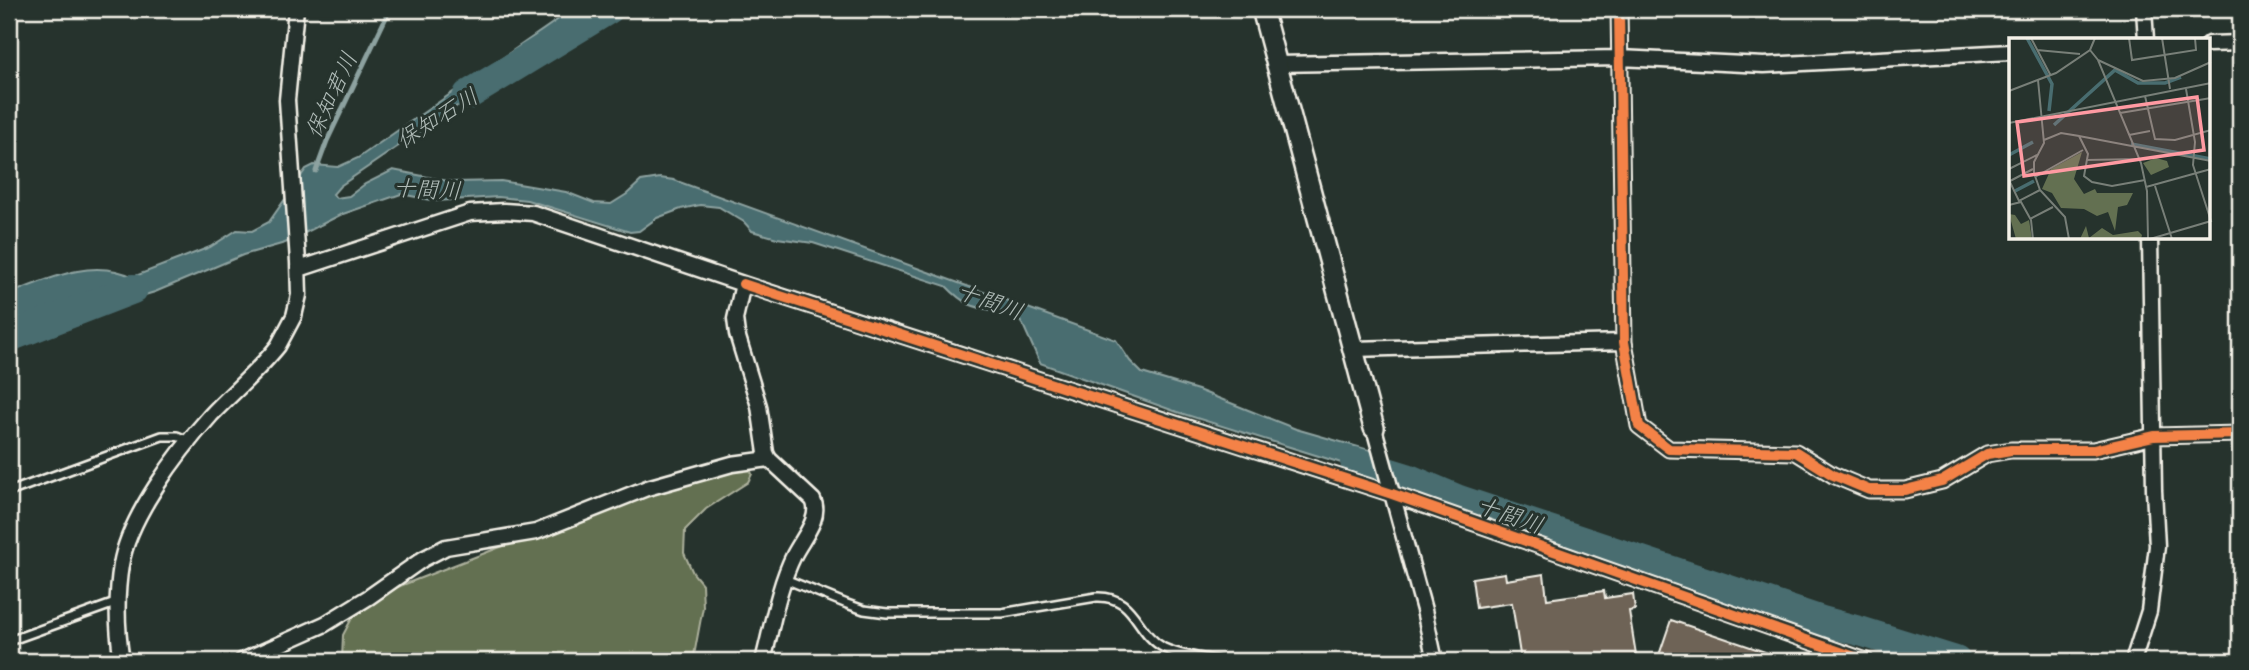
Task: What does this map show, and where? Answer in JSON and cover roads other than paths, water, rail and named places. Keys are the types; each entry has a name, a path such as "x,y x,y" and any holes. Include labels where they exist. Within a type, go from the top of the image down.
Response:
{"street":[{"path":"122,661 118,601 121,565 132,529 156,488 189,441 278,346 287,333 298,304 299,265 287,100 296,9"},
{"path":"1262,9 1424,610 1435,661"},
{"path":"1619,9 1623,342 1639,426 1669,449 1796,453 1833,475 1869,489 1905,490 1942,481 1987,454 2011,450 2092,450 2154,436 2240,434"},
{"path":"2144,9 2146,38"},
{"path":"2210,44 2240,43"},
{"path":"1276,64 1620,58 1764,65 2009,52"},
{"path":"299,265 470,213 533,213 743,284 1390,490 1866,661"},
{"path":"2133,661 2149,611 2157,546 2150,240"},
{"path":"743,284 735,319 737,334 759,407 766,453 769,459 813,500 816,507 815,516 792,558 763,661"},
{"path":"1352,349 1623,342"},
{"path":"242,661 325,624 423,559 446,547 536,532 647,488 732,464 769,459"}],"lane":[{"path":"9,492 162,436 177,436 189,441"},
{"path":"785,579 864,610 887,613 1002,613 1096,597 1111,598 1126,605 1149,636 1162,647 1173,652 1223,661"},
{"path":"9,641 118,601"}],"water":[{"path":"573,9 599,9 340,186 333,194 336,198 349,196 365,184 393,170 453,182 501,181 566,192 594,203 611,204 641,181 660,178 674,180 1116,340 1142,373 1198,390 1296,429 1376,452 1383,476 1177,412 1040,363 1016,315 979,308 964,301 946,286 813,243 752,231 744,222 719,207 700,205 681,209 657,218 639,231 630,232 527,200 498,197 436,201 401,194 340,215 285,243 243,255 155,292 111,305 85,302 61,304 9,322 9,294 39,282 70,272 102,269 133,277 210,247 237,230 252,231 269,222 306,169 314,165 338,167 358,158"}],"waterway":[{"name":"保知君川","path":"316,171 327,141 390,9"},
{"name":"保知石川","path":"468,95 609,9"},
{"name":"十間川","path":"9,337 133,289"},
{"name":"十間川","path":"1355,462 1407,478 1459,500 1822,621 1956,661"}]}
